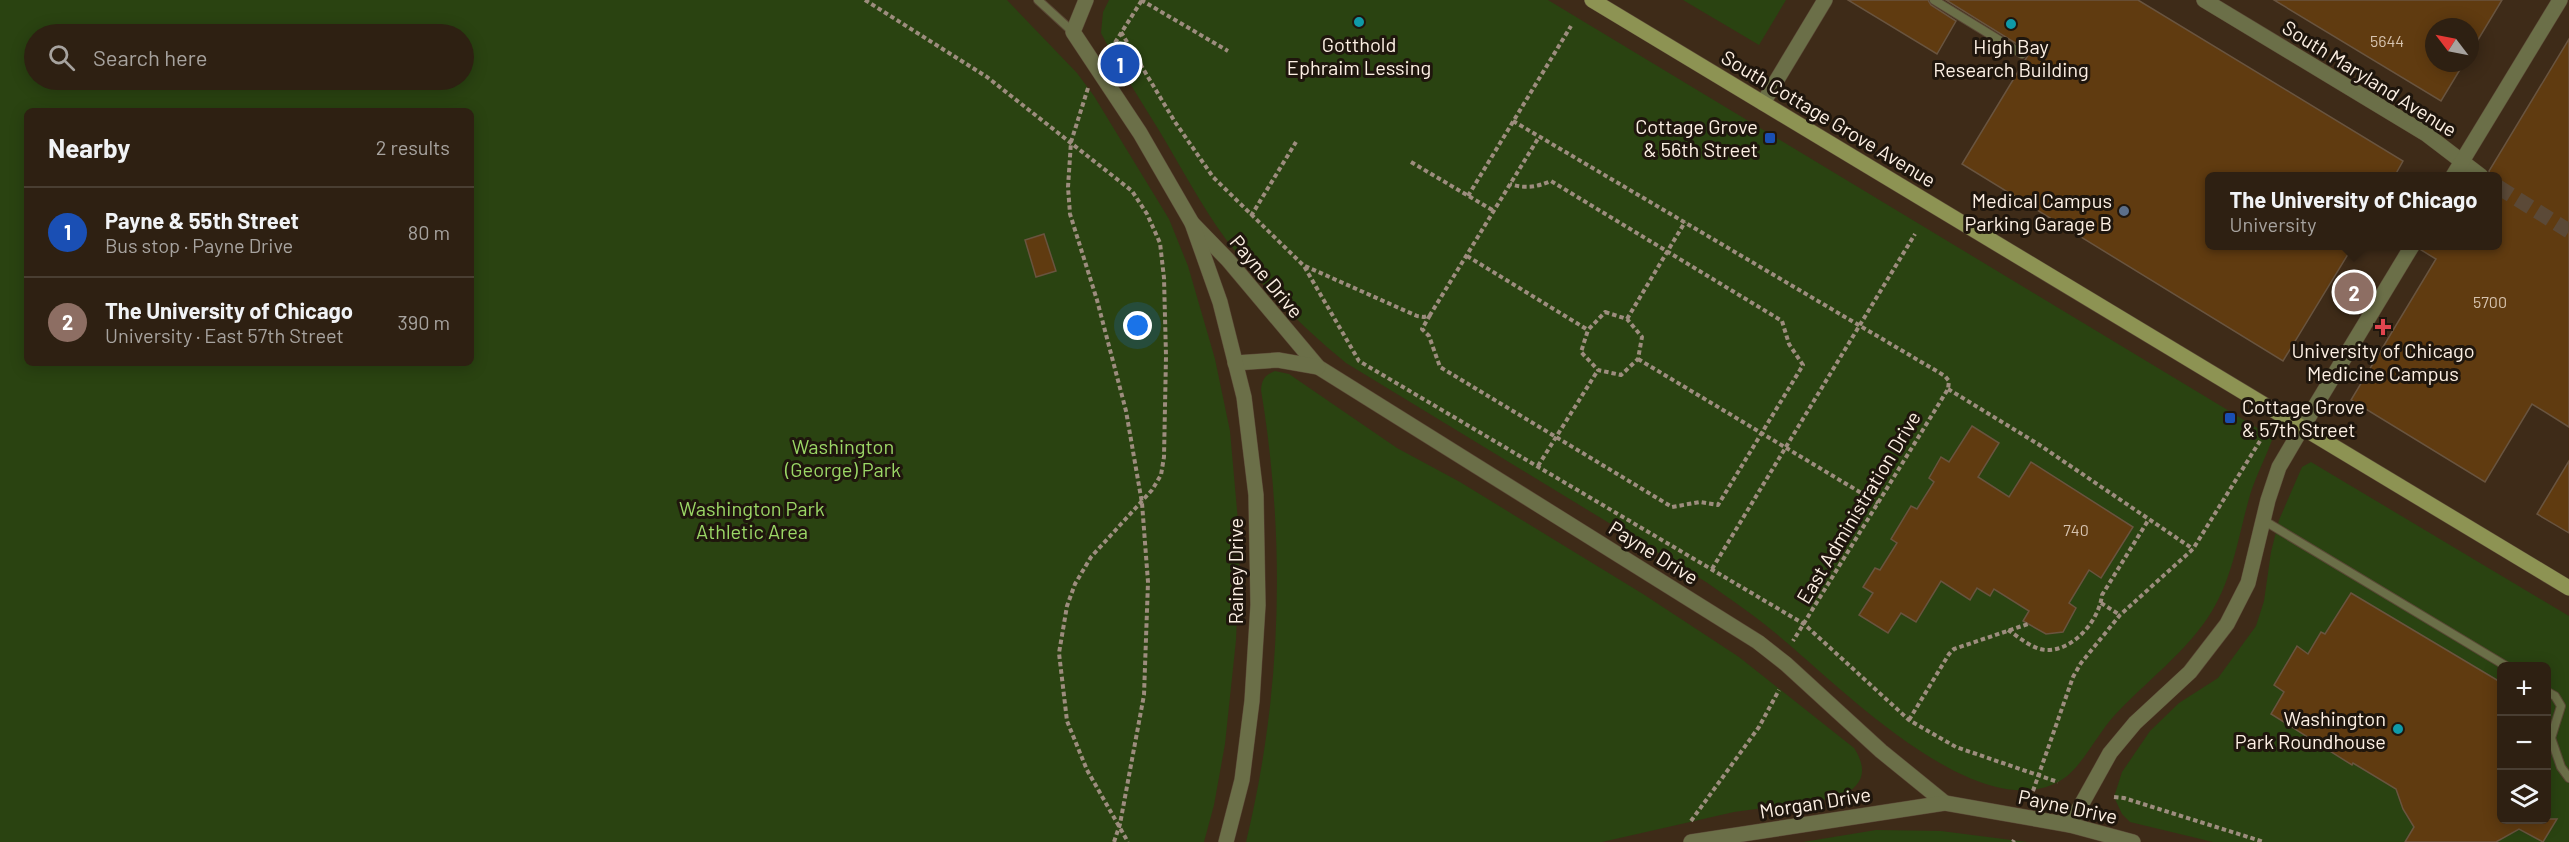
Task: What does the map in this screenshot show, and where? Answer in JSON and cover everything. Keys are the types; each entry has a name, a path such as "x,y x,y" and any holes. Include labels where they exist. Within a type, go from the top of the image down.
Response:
{"main road":[{"name":"South Cottage Grove Avenue","path":"1592,0 2569,588"}],"street":[{"path":"1073,32 1086,0"},
{"path":"1762,103 1825,0"},
{"name":"South Maryland Avenue","path":"2204,0 2426,135 2475,172"},
{"path":"2456,172 2560,0"},
{"name":"Payne Drive","path":"1073,32 1140,133 1192,223 1220,302"},
{"name":"Payne Drive","path":"1192,223 1228,260 1318,367 1758,642 1786,664 1881,751 1945,803 2070,825 2133,842"},
{"path":"2070,825 2110,753 2135,723 2190,672 2228,624 2248,583 2279,467 2410,250"},
{"name":"Rainey Drive","path":"1220,302 1244,397 1256,495 1258,605 1252,701 1242,780 1226,842"},
{"path":"1235,363 1278,360 1318,367"},
{"name":"Morgan Drive","path":"1691,842 1945,803"}],"lane":[{"name":"Payne Drive","path":"1038,0 1073,32"},
{"path":"1934,0 2022,54"},
{"path":"2263,520 2499,662"},
{"path":"2551,694 2561,706 2551,738 2561,767 2569,778"}],"path":[{"path":"864,0 987,77 1132,191 1147,214 1160,243 1164,278 1166,345 1164,457 1161,475 1142,503 1091,557 1075,584 1067,606 1059,653 1067,721 1087,770 1120,824 1128,842"},
{"path":"1111,49 1142,0 1228,51"},
{"path":"1468,196 1571,26"},
{"path":"1121,32 1175,122 1213,177 1304,266 1359,361 1804,624 1909,720 1956,747 2058,782"},
{"path":"1088,88 1071,142 1068,187 1070,214 1097,300 1126,411 1142,503 1148,582 1144,695 1120,824 1114,842"},
{"path":"1513,121 1945,376 1949,381 1948,389 2038,444 2072,470 2193,549"},
{"path":"1510,184 1521,188 1551,181 1782,321 1789,345 1803,365 1718,505 1700,502 1672,507 1440,367 1429,336 1422,329 1430,315 1467,256 1510,184 1539,137"},
{"path":"1251,216 1296,142"},
{"path":"1411,162 1494,211"},
{"path":"1627,319 1685,222"},
{"path":"1712,569 1915,234"},
{"path":"1467,256 1588,330"},
{"path":"1304,266 1417,316 1430,315"},
{"path":"1605,312 1627,319 1642,337 1638,359 1621,375 1598,370 1581,352 1588,330 1605,312"},
{"path":"1638,359 1878,503"},
{"path":"1538,466 1598,370"},
{"name":"East Administration Drive","path":"1793,641 1948,389"},
{"path":"2033,791 2073,677 2081,663 2120,615 2193,549 2260,441"},
{"path":"2008,630 2044,650 2060,648 2076,640 2083,633 2101,603 2102,595 2149,519"},
{"path":"2101,603 2120,615"},
{"path":"1909,720 1948,654 1954,649 2028,624"},
{"path":"1691,821 1759,727 1779,690"},
{"path":"2114,797 2213,824 2264,842"}],"green space":[{"name":"Washington (George) Park","path":"0,0 1007,0 1077,73 1094,96 1169,219 1188,266 1215,359 1230,431 1240,544 1236,640 1225,744 1214,805 1204,842 0,842"},
{"path":"1109,0 1548,0 2269,435 2272,440 2250,495 2225,584 2212,611 2179,653 2113,717 2081,762 2058,782 2025,790 1989,785 1952,770 1913,746 1876,719 1767,626 1706,582 1346,363 1313,334 1252,272 1225,238 1199,199 1101,33 1103,12"},
{"path":"1683,0 1786,0 1759,45"},
{"path":"1275,371 1289,374 1397,448 1460,482 1643,594 1739,657 1854,748 1859,756 1862,771 1858,783 1846,794 1837,798 1734,812 1602,842 1246,842 1267,730 1273,673 1277,560 1269,447 1261,390 1265,378"},
{"path":"2311,462 2569,616 2569,842 2213,842 2130,822 2122,814 2114,797 2122,772 2150,731 2179,703 2218,678 2256,626 2264,601 2271,552 2279,520 2302,467"},
{"path":"1876,830 1941,831 2027,842 1803,842"}],"building":[{"path":"1848,0 1928,0 1931,5 1956,21 1937,54"},
{"name":"Medical Campus Parking Garage B","path":"1946,0 2138,0 2403,161 2397,172 2205,172 2205,250 2351,250 2283,361 1962,164 2030,52"},
{"path":"2274,0 2502,0 2479,38 2479,18 2425,18 2425,72 2459,72 2441,101"},
{"path":"2569,39 2569,427 2532,404 2485,482 2351,400 2436,259 2421,250 2502,250 2502,172 2489,171"},
{"path":"1044,234 1056,271 1036,277 1025,240"},
{"path":"1972,426 1999,443 1978,477 2009,497 2031,462 2133,527 2101,578 2089,570 2069,603 2076,608 2063,632 2046,634 2023,621 2029,611 1994,589 1990,596 1977,588 1970,600 1941,581 1916,622 1901,613 1888,633 1859,615 1873,593 1863,587 1875,568 1880,570 1897,543 1891,539 1911,506 1917,509 1934,482 1929,478 1941,457 1949,462"},
{"path":"2569,461 2569,533 2537,514"},
{"name":"Washington Park Roundhouse","path":"2351,593 2497,680 2497,824 2551,824 2551,819 2557,819 2543,842 2519,829 2496,842 2405,842 2414,827 2403,809 2396,789 2353,763 2352,765 2271,714 2284,692 2274,685 2297,646 2308,654 2321,632 2325,634"}],"tunnel":[{"path":"2502,189 2569,231"}],"place":[{"name":"Gotthold Ephraim Lessing","path":"1359,22"},
{"name":"High Bay Research Building","path":"2011,24"},
{"name":"Payne & 55th Street","path":"1120,64"},
{"name":"Cottage Grove & 56th Street","path":"1770,138"},
{"name":"Medical Campus Parking Garage B","path":"2124,211"},
{"name":"The University of Chicago","path":"2354,292"},
{"name":"University of Chicago Medicine Campus","path":"2383,327"},
{"name":"Cottage Grove & 57th Street","path":"2230,418"},
{"name":"Washington Park Roundhouse","path":"2398,729"}],"park label":[{"name":"Washington Park Athletic Area","path":"752,520"}]}
